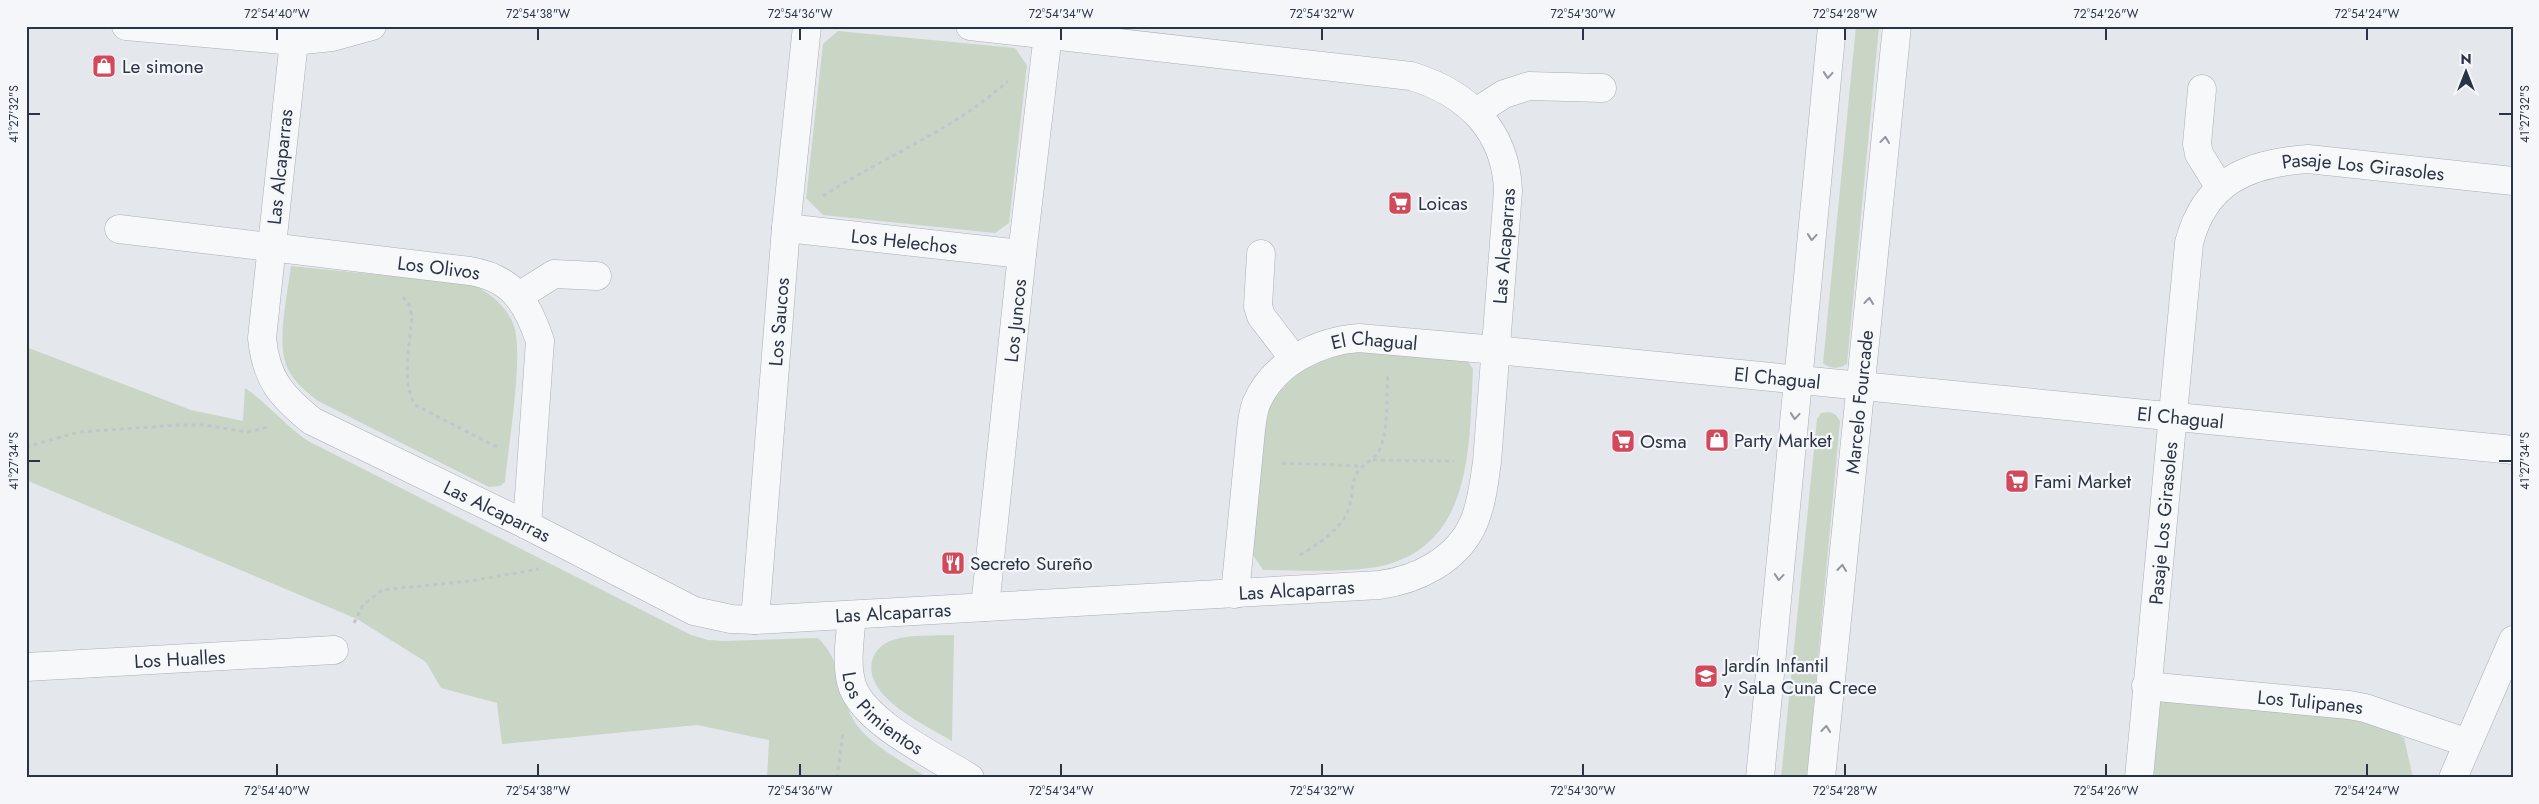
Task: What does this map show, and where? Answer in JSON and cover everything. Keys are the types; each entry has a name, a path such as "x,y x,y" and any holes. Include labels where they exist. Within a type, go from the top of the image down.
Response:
{"street":[{"path":"126,26 294,41 332,37 372,26"},
{"name":"Los Saucos","path":"756,620 786,228 806,26"},
{"name":"Las Alcaparras","path":"294,41 263,320 264,356 268,371 279,390 293,406 312,421 527,524 694,611 732,619 756,620 1235,594 1399,582 1443,561 1462,543 1474,522 1482,493 1487,462 1496,350 1508,174 1503,156 1493,136 1476,112 1457,96 1436,83 1411,76 970,26"},
{"path":"1760,778 1832,26"},
{"name":"Marcelo Fourcade","path":"1821,778 1897,26"},
{"name":"Los Juncos","path":"985,607 1022,254 1048,34"},
{"path":"1476,112 1504,94 1529,86 1602,88"},
{"path":"2202,89 2197,144 2199,154 2220,188"},
{"name":"Pasaje Los Girasoles","path":"2139,778 2146,686 2189,243 2194,223 2202,208 2220,188 2236,176 2253,168 2287,161 2308,160 2513,181"},
{"name":"Los Helechos","path":"786,228 1022,254"},
{"name":"Los Olivos","path":"119,230 484,273 499,280 519,296 531,314 540,341 527,524"},
{"path":"1260,254 1258,306 1260,316 1294,360"},
{"path":"519,296 554,274 597,276"},
{"name":"El Chagual","path":"1235,594 1247,462 1256,404 1265,388 1294,360 1324,344 1341,340 1390,341 1496,350 2513,450"},
{"name":"Los Pimientos","path":"852,616 849,658 851,680 859,698 869,712 888,728 970,778"},
{"path":"2453,778 2513,640"},
{"name":"Los Hualles","path":"26,667 334,650"},
{"name":"Los Tulipanes","path":"2146,686 2349,705 2365,708 2468,743"}],"path":[{"path":"786,228 820,198 862,171 933,134 990,97 1011,78"},
{"path":"400,294 410,306 411,312 407,384 409,396 415,404 531,464"},
{"path":"1247,462 1361,466 1372,460 1380,450 1384,435 1390,341"},
{"path":"26,447 79,432 131,428 195,425 256,431 266,428 293,406"},
{"path":"1372,460 1487,462"},
{"path":"1297,557 1328,535 1342,521 1349,508 1356,477 1361,466"},
{"path":"334,650 357,619 363,604 382,590 524,573 588,556"}],"green space":[{"path":"1856,26 1879,26 1847,364 1834,368 1823,363"},
{"path":"838,31 1015,48 1027,65 1009,223 995,233 823,215 806,198 823,44"},
{"path":"291,266 471,284 497,300 511,319 517,340 516,379 505,482 500,486 489,487 318,401 300,386 287,367 283,344 284,317"},
{"path":"26,347 191,410 243,421 245,388 308,441 691,635 708,640 723,641 818,638 832,657 848,708 859,728 887,752 928,778 767,778 769,740 697,725 502,744 497,703 441,688 426,662 357,619 26,480"},
{"path":"1367,351 1467,360 1473,369 1467,456 1461,484 1452,510 1437,533 1417,551 1389,564 1344,570 1263,570 1253,555 1263,422 1270,406 1291,381 1318,363 1350,353"},
{"path":"1830,412 1836,415 1840,421 1807,778 1781,778 1817,419 1821,413"},
{"path":"954,635 952,741 899,709 887,698 877,687 872,674 872,661 880,648 893,640 916,636"},
{"path":"2161,698 2371,718 2404,738 2413,778 2153,778"}],"place":[{"name":"Le simone","path":"104,66"},
{"name":"Loicas","path":"1400,203"},
{"name":"Party Market","path":"1717,440"},
{"name":"Osma","path":"1623,441"},
{"name":"Fami Market","path":"2017,481"},
{"name":"Secreto Sureño","path":"953,563"},
{"name":"Jardín Infantil y SaLa Cuna Crece","path":"1706,676"}]}
